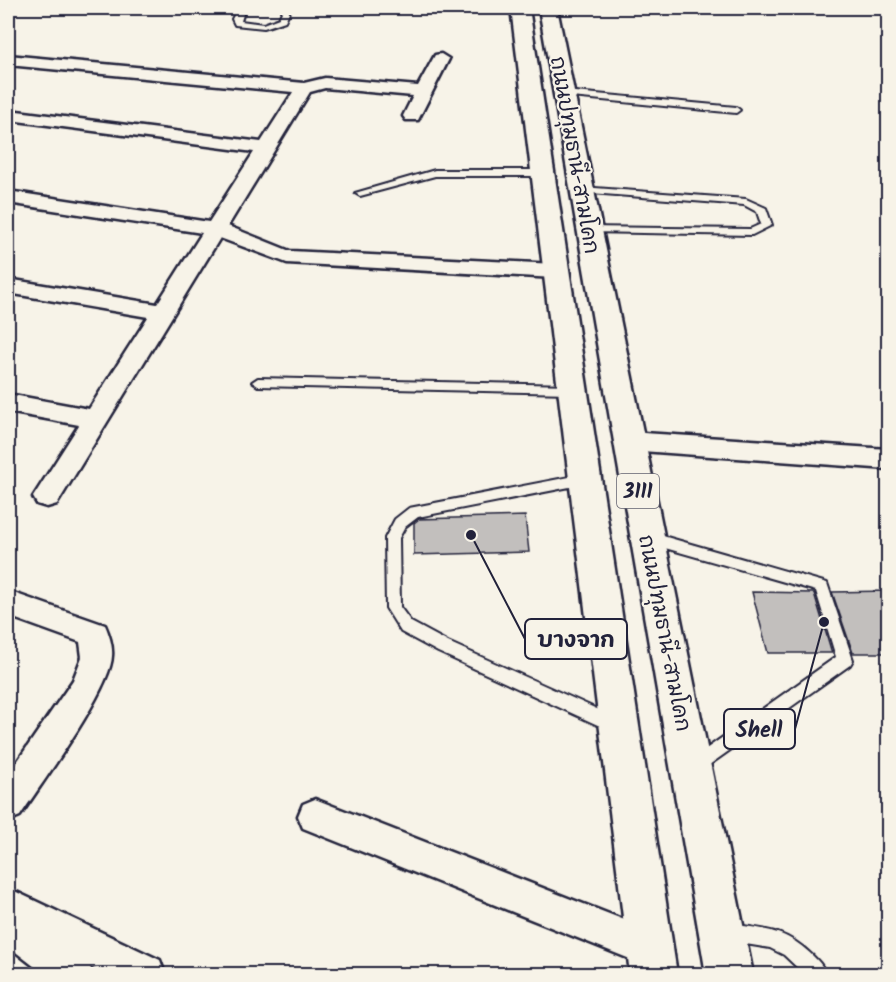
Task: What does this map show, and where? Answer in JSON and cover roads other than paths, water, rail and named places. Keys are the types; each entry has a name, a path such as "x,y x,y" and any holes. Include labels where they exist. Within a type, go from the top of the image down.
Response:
{"main road":[{"name":"ถนนปทุมธานี-สามโคก","path":"520,8 652,961"},
{"name":"ถนนปทุมธานี-สามโคก","path":"548,8 730,975"}],"street":[{"path":"412,116 441,59"},
{"path":"8,60 304,88 325,82 424,92"},
{"path":"47,497 304,88"},
{"path":"17,116 266,148"},
{"path":"8,197 216,229 287,257 555,271"},
{"path":"8,286 164,312"},
{"path":"8,403 95,419"},
{"path":"628,441 888,459"},
{"path":"8,604 94,634 97,657 86,687 8,804"},
{"path":"315,816 652,961"},
{"path":"8,907 146,975"},
{"path":"8,923 74,975"}],"lane":[{"path":"242,8 236,19 238,23 264,26 282,19 287,8"},
{"path":"564,94 736,110"},
{"path":"360,193 435,173 544,173"},
{"path":"581,190 746,202 762,210 767,225 752,232 588,229"},
{"path":"258,382 572,389"},
{"path":"585,479 414,512 400,523 392,538 393,608 406,627 443,647 621,728"},
{"path":"647,538 822,587 845,660 692,770"},
{"path":"722,932 770,939 791,948 817,975"}],"place":[{"name":"บางจาก","path":"471,535"},
{"name":"Shell","path":"824,622"}]}
